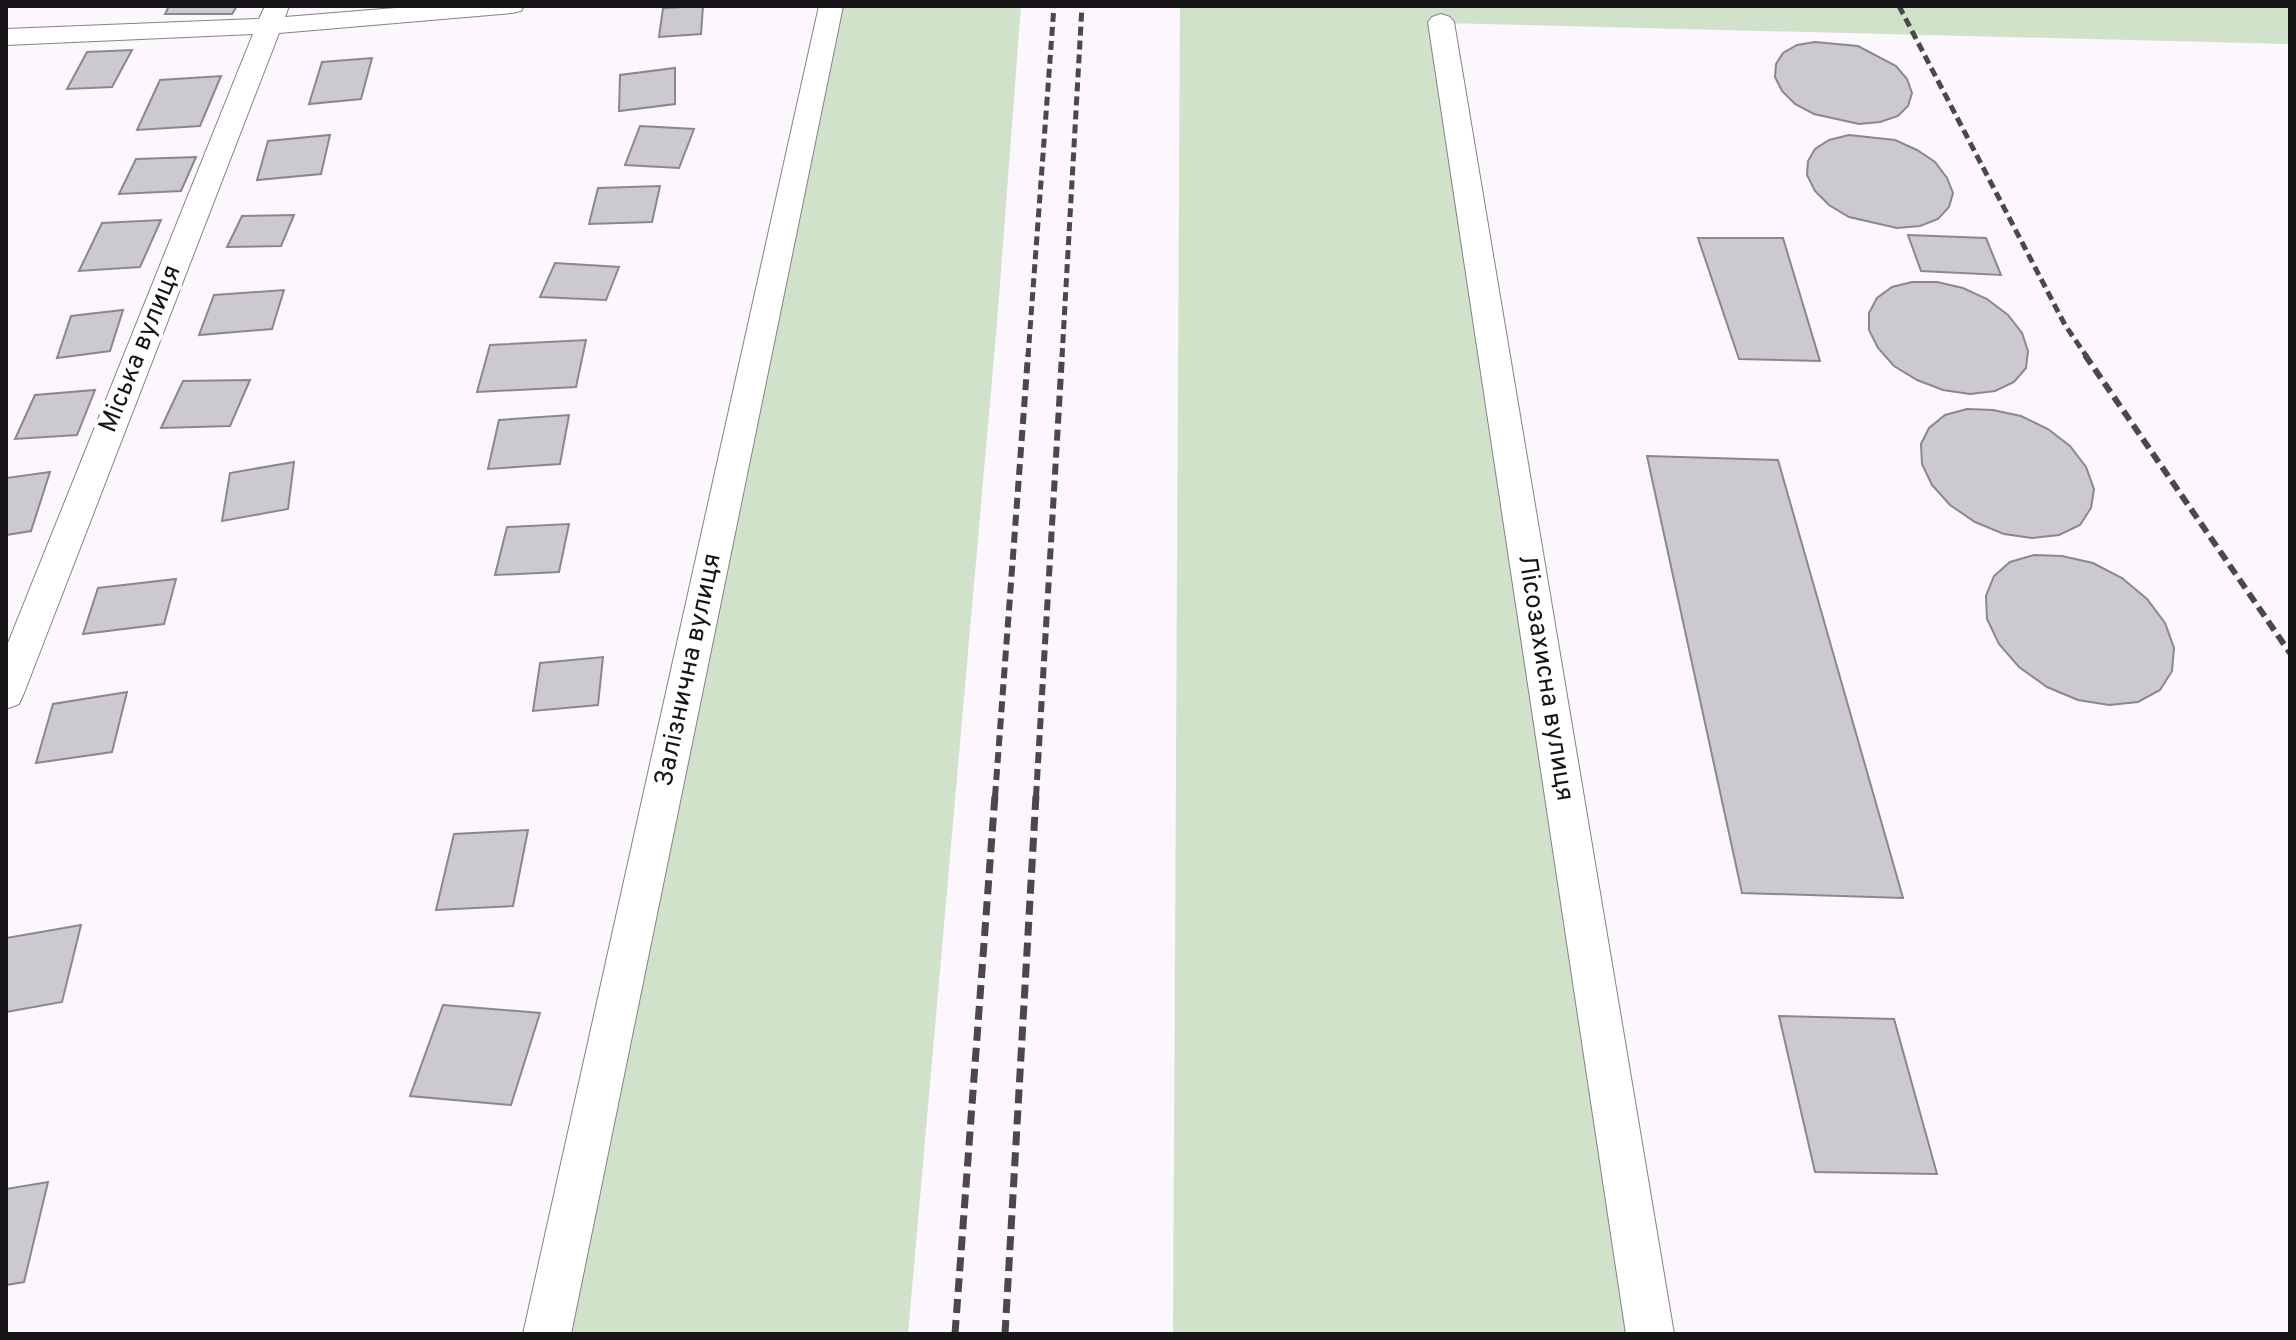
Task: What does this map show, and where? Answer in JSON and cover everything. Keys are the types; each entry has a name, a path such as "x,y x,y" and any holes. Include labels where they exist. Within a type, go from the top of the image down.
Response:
{"street":[{"path":"6,37 273,16 512,6"},
{"name":"Залізнична вулиця","path":"547,1334 831,6"},
{"name":"Міська вулиця","path":"6,693 273,16"},
{"name":"Лісозахисна вулиця","path":"1441,22 1650,1334"}],"green space":[{"path":"831,6 1021,6 997,323 908,1334 547,1334"},
{"path":"1180,6 2290,6 2290,44 1441,23 1650,1334 1173,1334"}],"building":[{"path":"169,6 237,6 232,14 165,14"},
{"path":"703,6 701,34 659,37 663,8"},
{"path":"1815,42 1858,46 1896,66 1907,79 1912,93 1908,106 1898,116 1859,124 1814,114 1795,104 1782,91 1775,77 1776,64 1783,53 1797,45"},
{"path":"132,50 112,87 67,89 87,52"},
{"path":"372,58 361,99 309,104 322,62"},
{"path":"675,68 675,104 619,111 620,75"},
{"path":"221,76 200,126 137,130 160,80"},
{"path":"640,126 694,129 679,168 625,165"},
{"path":"330,135 321,174 257,180 268,141"},
{"path":"1849,135 1895,140 1935,162 1953,193 1949,207 1938,219 1920,226 1897,228 1849,217 1829,205 1815,191 1807,175 1808,161 1815,149 1829,140"},
{"path":"196,157 181,191 119,194 136,159"},
{"path":"660,186 652,222 589,224 598,188"},
{"path":"294,215 281,246 227,247 242,216"},
{"path":"161,220 140,267 79,271 102,223"},
{"path":"1908,235 1986,238 2001,275 1921,271"},
{"path":"1698,238 1783,238 1820,361 1739,359"},
{"path":"555,263 619,267 606,300 540,297"},
{"path":"1912,282 1937,282 1963,288 1987,299 2008,315 2022,333 2028,351 2026,368 2014,382 1995,391 1970,394 1943,390 1917,380 1894,366 1878,348 1869,330 1869,313 1877,298 1892,287"},
{"path":"284,290 272,329 199,335 214,295"},
{"path":"123,310 110,351 57,358 71,316"},
{"path":"586,340 576,387 477,392 490,345"},
{"path":"250,380 230,426 161,428 183,381"},
{"path":"95,390 77,435 15,439 35,395"},
{"path":"1967,409 2021,416 2048,429 2070,446 2086,467 2094,489 2091,508 2080,525 2059,535 2032,538 2004,534 1975,522 1950,505 1932,485 1922,464 1921,444 1929,428 1945,415"},
{"path":"569,415 560,464 488,469 499,420"},
{"path":"1647,456 1778,460 1903,898 1742,893"},
{"path":"294,462 288,509 222,521 230,473"},
{"path":"50,472 31,531 6,535 6,478"},
{"path":"569,524 559,572 495,575 507,527"},
{"path":"2034,555 2062,556 2093,563 2122,578 2147,599 2165,623 2174,648 2172,671 2160,690 2138,702 2109,705 2078,700 2047,687 2019,667 1999,644 1987,619 1986,596 1994,576 2010,562"},
{"path":"176,579 164,624 83,634 98,588"},
{"path":"603,657 598,705 533,711 540,663"},
{"path":"127,692 112,752 36,763 53,704"},
{"path":"528,830 513,906 436,910 454,834"},
{"path":"81,925 62,1002 6,1012 6,938"},
{"path":"443,1005 540,1013 511,1105 410,1096"},
{"path":"1779,1016 1894,1019 1937,1174 1815,1172"},
{"path":"48,1182 24,1282 6,1285 6,1189"}],"railway":[{"path":"1028,357 1054,6"},
{"path":"1062,357 1082,6"},
{"path":"1899,6 2065,325 2087,357"},
{"path":"995,797 1028,355"},
{"path":"1036,797 1062,355"},
{"path":"2085,355 2290,653"},
{"path":"955,1334 995,795"},
{"path":"1005,1334 1036,795"}]}
